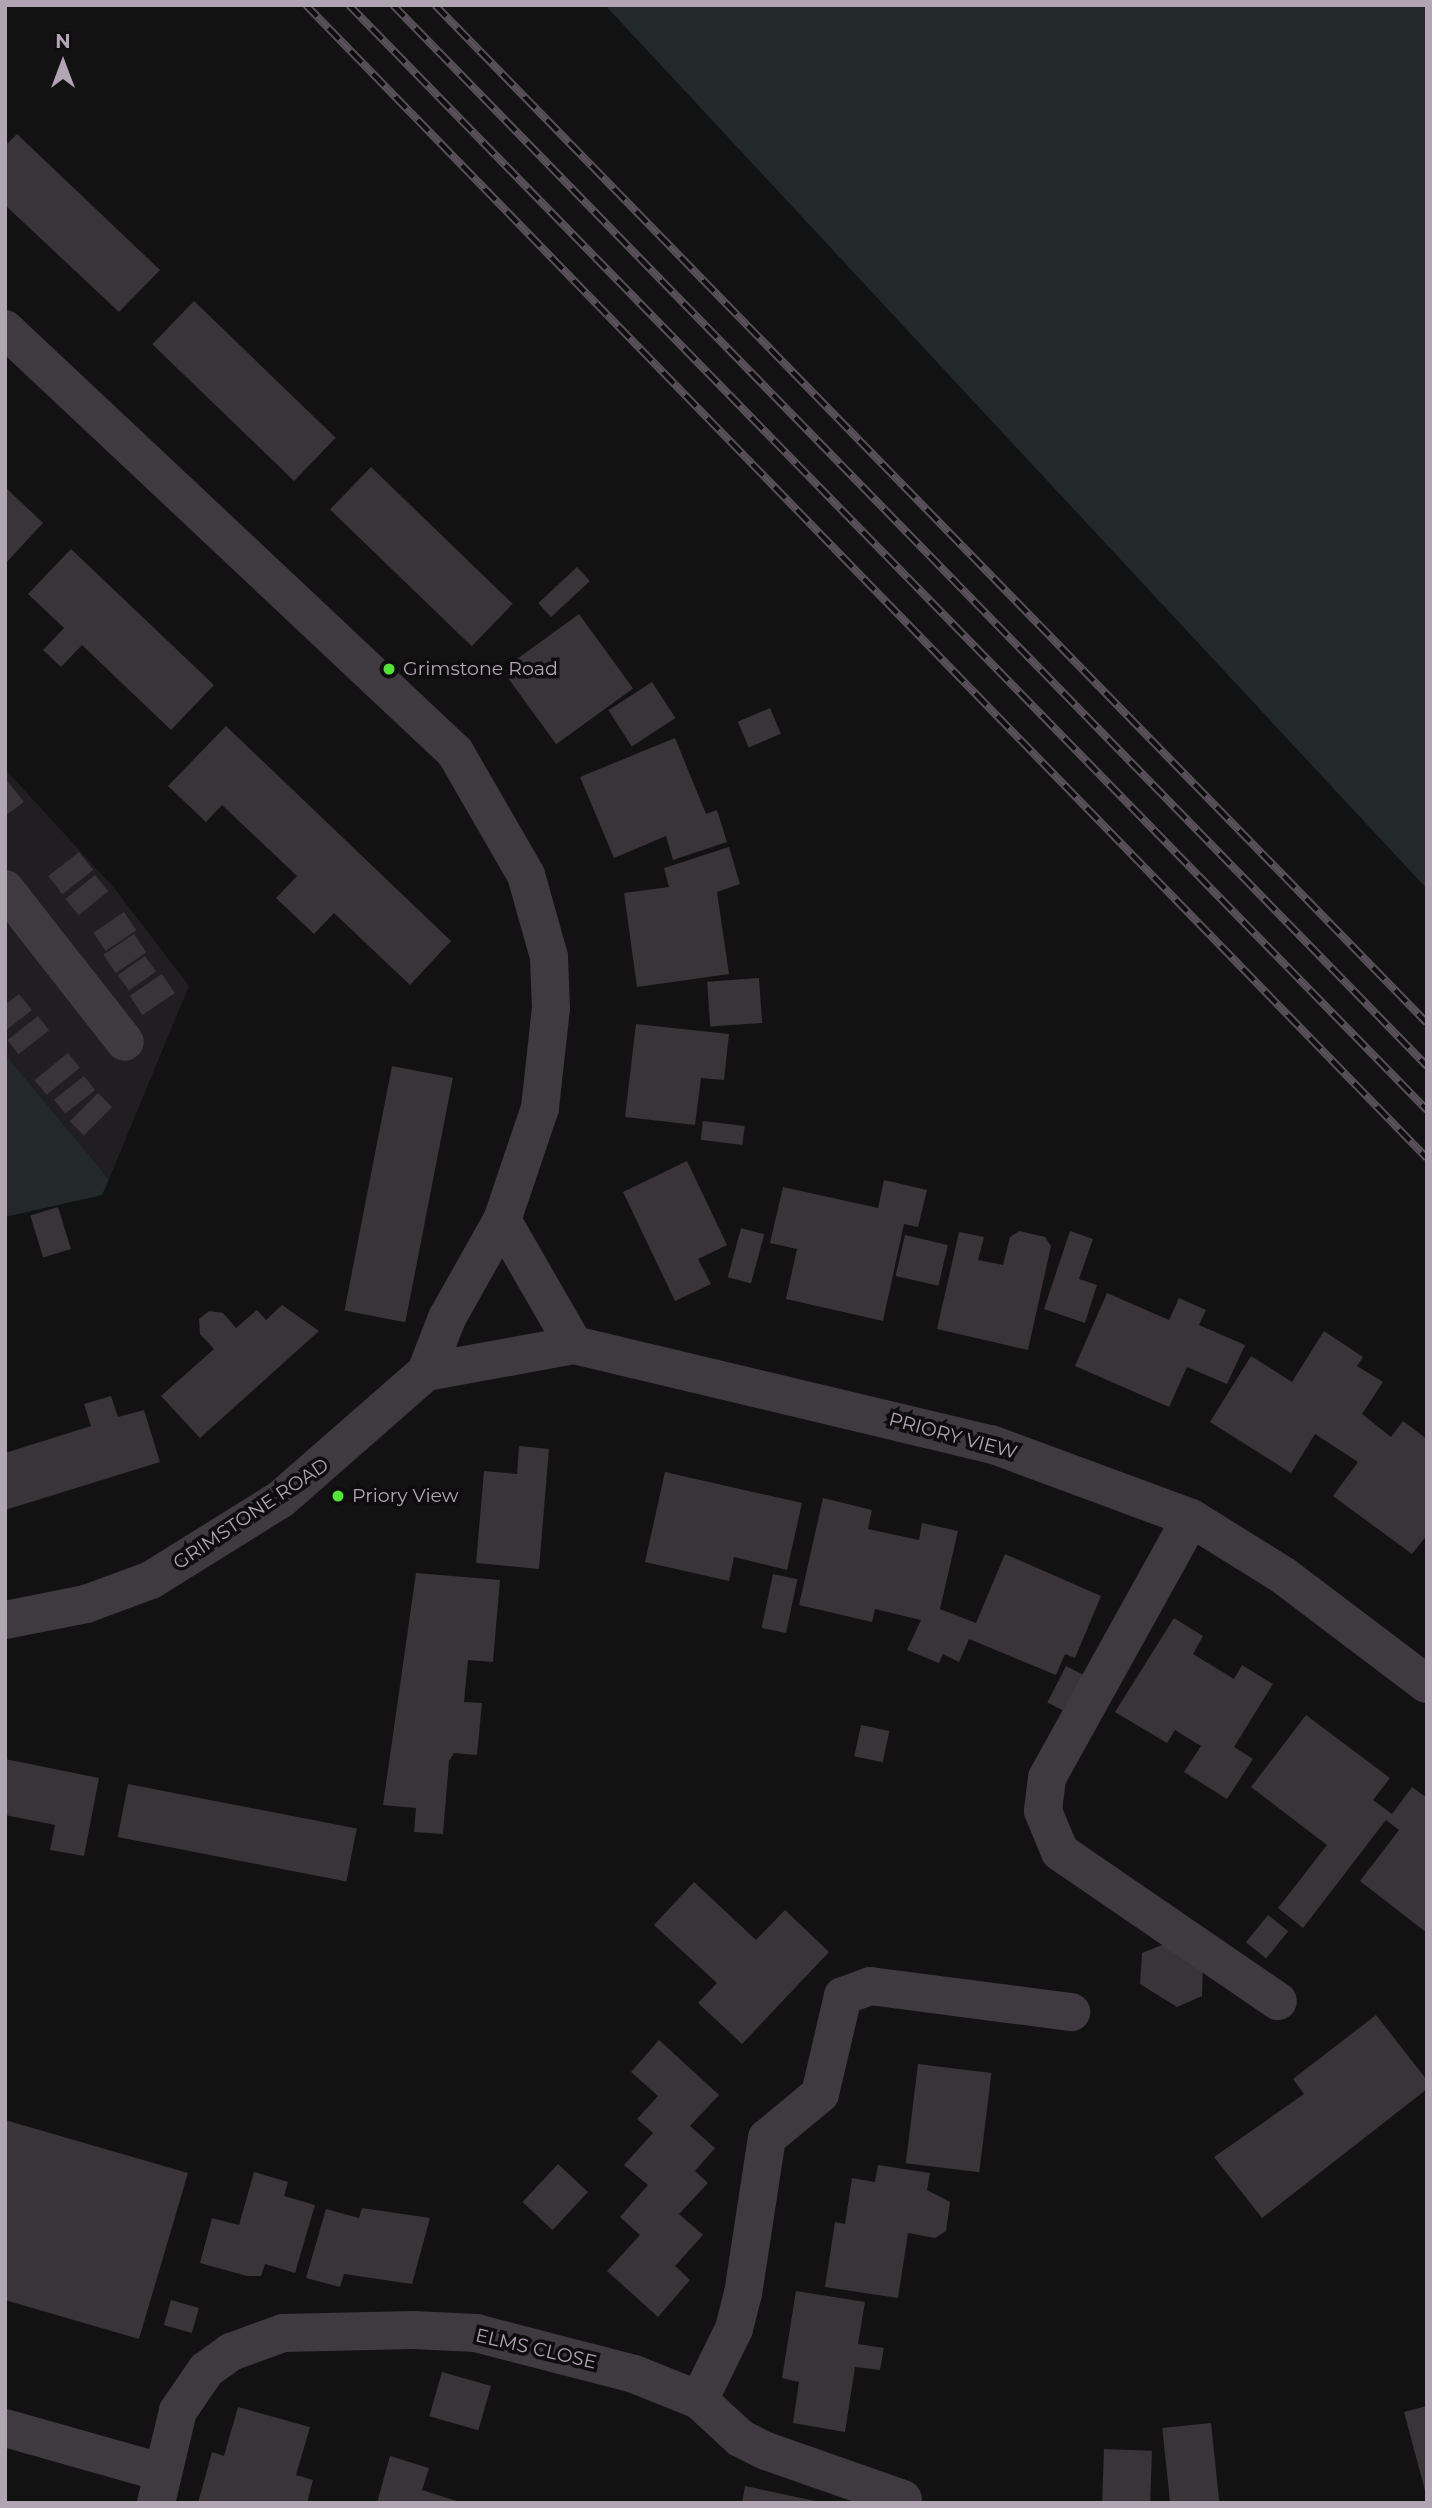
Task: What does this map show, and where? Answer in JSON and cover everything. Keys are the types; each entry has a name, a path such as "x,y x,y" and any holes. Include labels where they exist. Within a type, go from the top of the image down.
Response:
{"street":[{"name":"GRIMSTONE ROAD","path":"5,329 455,752 506,832 541,920 551,1008 540,1108 502,1220 447,1318 426,1372 311,1476 175,1566 86,1604 5,1620"},
{"path":"5,889 125,1042"},
{"path":"502,1220 574,1345"},
{"name":"PRIORY VIEW","path":"426,1372 574,1345 991,1444 1191,1518 1284,1576 1427,1684"},
{"path":"1191,1518 1047,1778 1043,1811 1060,1852 1278,2001"},
{"path":"903,2499 766,2451 740,2438 699,2400 740,2306 767,2138 820,2094 837,2005 857,1990 1071,2012"},
{"name":"ELMS CLOSE","path":"158,2487 178,2411 205,2370 258,2338 283,2333 476,2333 634,2374 699,2400"},
{"path":"5,2428 158,2487"}],"shaded area":[{"path":"605,5 1427,5 1427,889"},
{"path":"5,769 115,889 189,986 109,1179 5,1054"},
{"path":"5,1054 109,1179 102,1195 5,1217"}],"building":[{"path":"17,134 160,270 119,312 5,205 5,146"},
{"path":"194,301 336,438 294,481 152,344"},
{"path":"371,467 513,604 472,646 330,509"},
{"path":"5,487 43,523 5,564"},
{"path":"71,549 214,685 171,730 82,645 61,667 43,650 64,628 28,594"},
{"path":"577,567 590,581 551,617 538,603"},
{"path":"579,614 633,688 556,744 502,670"},
{"path":"652,682 675,718 632,746 608,710"},
{"path":"770,708 781,734 749,747 738,722"},
{"path":"226,726 451,941 410,985 334,913 314,934 276,898 297,876 222,805 206,822 168,786"},
{"path":"675,738 706,814 717,810 727,842 673,860 666,836 614,858 580,777"},
{"path":"5,778 24,802 5,816"},
{"path":"729,847 740,884 717,892 729,974 637,987 624,893 669,887 664,868"},
{"path":"79,852 93,870 62,894 48,876"},
{"path":"95,875 108,891 79,915 65,899"},
{"path":"124,912 136,930 106,951 93,933"},
{"path":"134,934 146,952 116,973 103,955"},
{"path":"145,956 156,972 129,990 118,975"},
{"path":"162,974 175,993 143,1015 130,996"},
{"path":"759,978 762,1023 710,1027 707,982"},
{"path":"19,994 32,1010 5,1031 5,1005"},
{"path":"38,1016 49,1030 18,1054 7,1040"},
{"path":"636,1024 729,1034 724,1080 701,1078 695,1125 625,1117"},
{"path":"68,1053 80,1068 47,1095 35,1080"},
{"path":"392,1066 453,1078 405,1322 344,1310"},
{"path":"84,1076 95,1090 65,1114 54,1099"},
{"path":"98,1093 112,1107 84,1135 70,1121"},
{"path":"703,1121 745,1126 742,1145 701,1140"},
{"path":"687,1161 727,1245 698,1259 711,1284 675,1301 623,1192"},
{"path":"884,1180 927,1190 918,1227 904,1224 883,1321 786,1299 797,1249 770,1243 783,1187 878,1208"},
{"path":"58,1207 71,1249 43,1258 30,1215"},
{"path":"741,1228 764,1234 751,1283 728,1277"},
{"path":"1019,1231 1045,1237 1051,1246 1028,1350 937,1329 959,1232 984,1237 978,1260 1003,1265 1010,1237"},
{"path":"1070,1231 1093,1239 1079,1279 1097,1285 1085,1323 1044,1309"},
{"path":"905,1235 948,1245 938,1286 896,1276"},
{"path":"1107,1293 1169,1320 1179,1298 1206,1310 1199,1325 1245,1345 1227,1384 1187,1367 1169,1407 1075,1366"},
{"path":"282,1305 319,1331 200,1438 161,1396 214,1349 200,1334 199,1319 209,1311 223,1313 236,1328 257,1310 266,1320"},
{"path":"1324,1331 1363,1357 1357,1366 1383,1382 1362,1414 1391,1437 1403,1421 1427,1439 1427,1535 1412,1554 1333,1496 1358,1462 1315,1434 1291,1473 1210,1422 1251,1356 1292,1382"},
{"path":"111,1396 118,1417 144,1410 160,1462 5,1510 5,1453 91,1426 84,1404"},
{"path":"519,1446 549,1449 539,1569 476,1563 484,1471 517,1474"},
{"path":"665,1472 802,1503 787,1570 734,1557 729,1581 645,1562"},
{"path":"823,1498 872,1510 868,1529 919,1540 922,1523 958,1531 940,1609 976,1623 1005,1554 1101,1596 1075,1658 1065,1654 1056,1675 969,1639 959,1662 943,1654 939,1663 907,1650 921,1620 875,1609 872,1622 799,1605"},
{"path":"416,1573 500,1580 493,1662 468,1660 464,1702 482,1703 477,1755 454,1753 449,1761 443,1834 414,1832 416,1808 383,1805"},
{"path":"773,1574 797,1579 786,1633 762,1628"},
{"path":"1174,1618 1203,1636 1193,1654 1234,1679 1242,1665 1273,1684 1234,1747 1253,1759 1227,1799 1184,1772 1201,1746 1175,1730 1167,1743 1115,1712"},
{"path":"1066,1666 1086,1676 1067,1713 1047,1703"},
{"path":"1306,1715 1390,1778 1373,1800 1392,1814 1412,1787 1427,1798 1427,1933 1360,1881 1399,1830 1386,1820 1303,1928 1278,1908 1327,1845 1251,1787"},
{"path":"861,1725 889,1731 883,1762 854,1756"},
{"path":"5,1759 99,1778 84,1856 50,1850 55,1825 5,1815"},
{"path":"128,1784 357,1828 346,1881 118,1837"},
{"path":"694,1882 756,1940 785,1910 829,1952 742,2044 698,2003 717,1983 654,1925"},
{"path":"1268,1915 1288,1931 1266,1959 1246,1942"},
{"path":"1167,1943 1203,1967 1202,1996 1177,2007 1140,1984 1142,1953"},
{"path":"1376,2015 1427,2080 1427,2089 1262,2218 1214,2157 1304,2094 1293,2079"},
{"path":"659,2040 719,2095 690,2126 715,2148 695,2171 708,2183 679,2214 703,2235 675,2266 690,2280 658,2317 607,2271 640,2235 620,2217 648,2185 624,2165 653,2133 637,2119 658,2096 631,2072"},
{"path":"918,2064 991,2073 979,2172 906,2163"},
{"path":"5,2120 188,2173 139,2339 5,2300"},
{"path":"558,2164 588,2192 553,2230 523,2202"},
{"path":"878,2165 930,2173 927,2190 950,2202 946,2231 935,2238 908,2233 898,2298 825,2287 835,2222 845,2224 852,2178 875,2182"},
{"path":"254,2172 288,2182 284,2196 315,2205 295,2273 265,2264 261,2276 247,2276 200,2263 212,2218 239,2225"},
{"path":"362,2208 430,2218 412,2284 344,2274 340,2287 306,2278 326,2209 359,2218"},
{"path":"796,2291 865,2302 858,2344 884,2348 880,2370 855,2367 845,2432 793,2423 799,2382 782,2378"},
{"path":"171,2300 199,2308 192,2333 164,2325"},
{"path":"442,2372 491,2386 478,2430 429,2416"},
{"path":"1427,2406 1427,2494 1426,2494 1404,2412"},
{"path":"238,2407 310,2427 296,2475 313,2480 307,2503 198,2503 212,2452 224,2456"},
{"path":"1211,2423 1219,2503 1170,2503 1162,2428"},
{"path":"1104,2449 1152,2451 1150,2503 1102,2503"},
{"path":"390,2456 429,2468 422,2490 463,2503 377,2503"},
{"path":"745,2486 820,2502 820,2503 742,2503"}],"railway":[{"path":"306,5 1427,1158"},
{"path":"349,5 1427,1110"},
{"path":"393,5 1427,1066"},
{"path":"435,5 1427,1023"}],"place":[{"name":"Grimstone Road","path":"389,669"},
{"name":"Priory View","path":"338,1496"}]}
